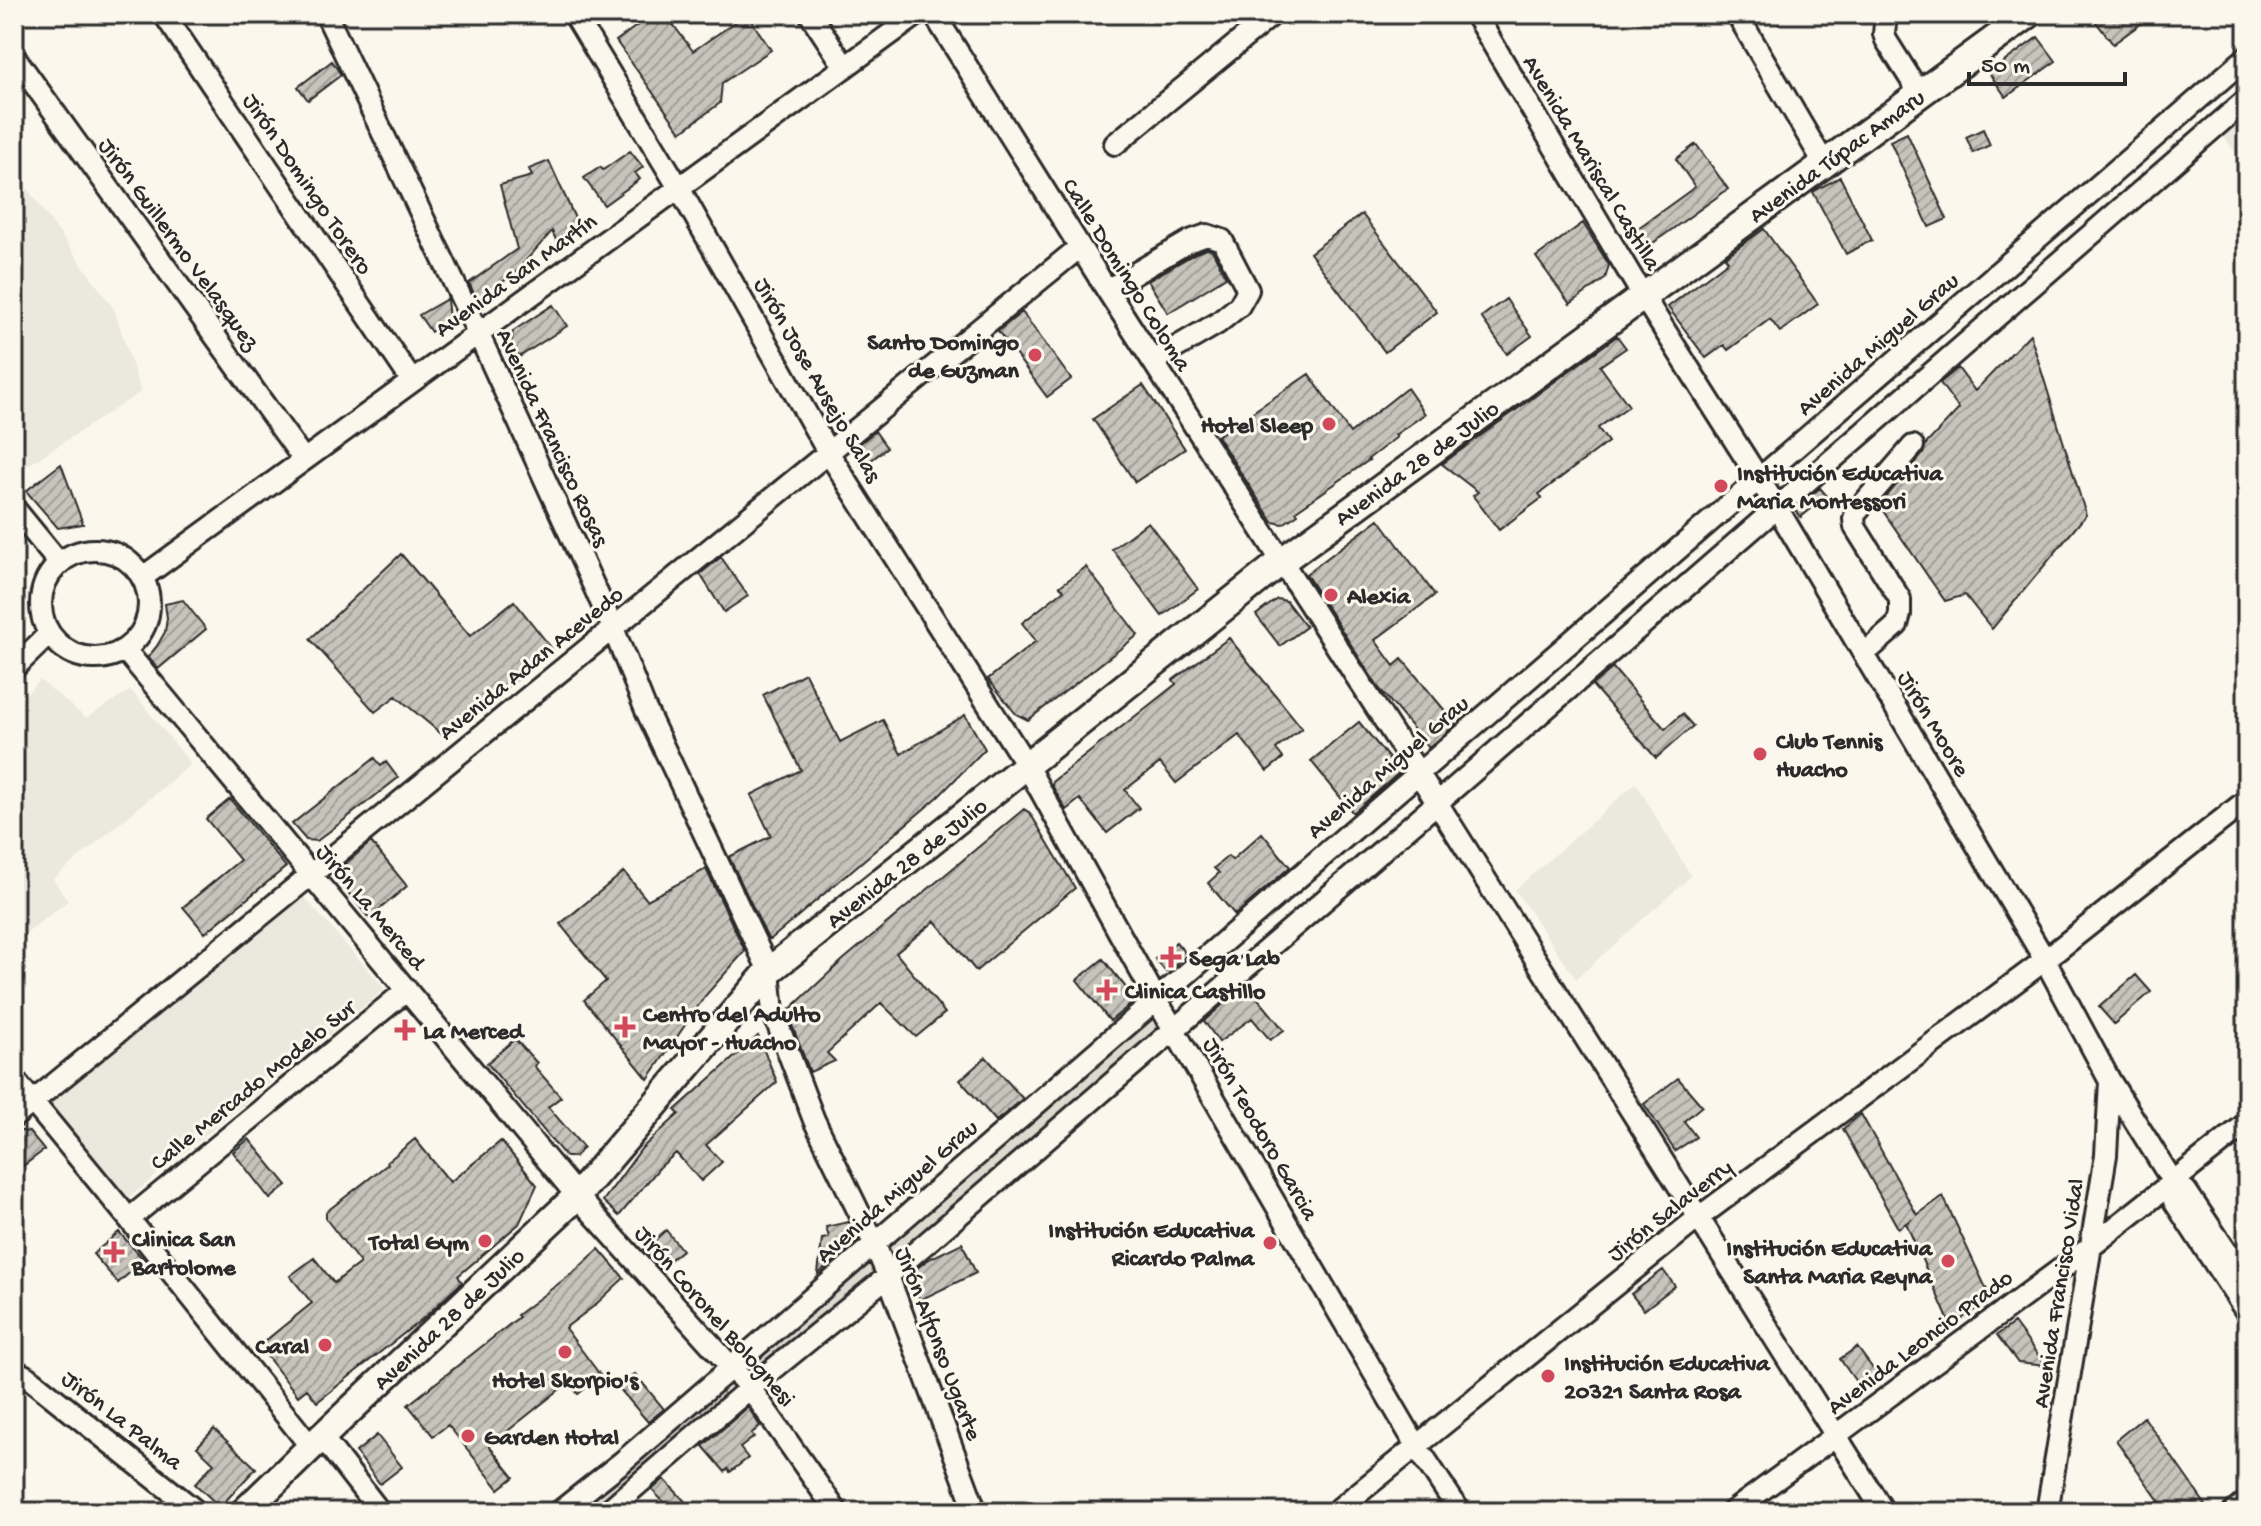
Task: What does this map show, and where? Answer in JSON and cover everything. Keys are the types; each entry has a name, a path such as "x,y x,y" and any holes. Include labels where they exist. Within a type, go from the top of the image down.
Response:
{"main road":[{"name":"Avenida Túpac Amaru","path":"1643,296 2029,14"},
{"name":"Avenida 28 de Julio","path":"244,1512 577,1196 769,971 1282,561 1643,296"}],"street":[{"name":"Jirón Domingo Torero","path":"164,14 412,381"},
{"name":"Avenida Francisco Rosas","path":"326,14 478,333 613,628 645,708 769,971"},
{"name":"Jirón Jose Ausejo Salas","path":"574,14 679,188 828,452 1027,766"},
{"path":"810,14 845,67"},
{"name":"Avenida San Martín","path":"143,577 918,14"},
{"name":"Calle Domingo Coloma","path":"934,14 1107,290 1419,774 1884,1512"},
{"path":"1115,144 1273,14"},
{"name":"Avenida Mariscal Castilla","path":"1475,14 1643,296"},
{"path":"1737,14 1824,163"},
{"path":"1886,14 1886,40 1920,94"},
{"name":"Jirón Guillermo Velasquez","path":"14,56 304,460"},
{"name":"Avenida Miguel Grau","path":"559,1512 622,1462 2247,57"},
{"path":"606,1512 750,1388 888,1276 2247,99"},
{"path":"1107,290 1190,241 1207,235 1222,240 1248,290 1239,306 1218,323 1153,361"},
{"name":"Avenida Adan Acevedo","path":"14,1117 1080,247"},
{"name":"Jirón Moore","path":"1643,296 1760,479 2045,960 2110,1081 2173,1182 2186,1191 2247,1282"},
{"path":"1864,654 1897,625 1900,599 1855,527 1854,519 1856,512 1913,446"},
{"path":"14,508 59,563"},
{"path":"104,550 132,564 143,577 148,592 146,625 125,650 109,657 92,659 60,647 49,634 42,620 42,589 59,563 72,554 104,550"},
{"path":"14,668 49,634"},
{"name":"Jirón La Merced","path":"125,650 577,1196"},
{"name":"Jirón Teodoro Garcia","path":"1027,766 1156,999 1416,1445 1460,1512"},
{"name":"Jirón Salaverry","path":"1335,1512 1698,1218 2045,960 2247,800"},
{"name":"Jirón Alfonso Ugarte","path":"769,971 773,1012 809,1106 888,1276 976,1512"},
{"name":"Calle Mercado Modelo Sur","path":"129,1219 407,990"},
{"path":"14,1079 316,1442 380,1512"},
{"name":"Avenida Francisco Vidal","path":"2047,1512 2106,1155 2110,1081"},
{"name":"Avenida Leoncio Prado","path":"1732,1512 2092,1246 2247,1123"},
{"name":"Jirón Moore","path":"2173,1182 2174,1201 2247,1313"},
{"name":"Jirón Coronel Bolognesi","path":"577,1196 750,1388 837,1512"},
{"name":"Jirón La Palma","path":"14,1370 29,1378 197,1512"},
{"path":"2234,1512 2247,1501"}],"shaded area":[{"path":"2247,106 2247,167 2218,130"},
{"path":"14,170 114,309 141,392 16,473 14,470"},
{"path":"40,680 86,718 131,690 191,764 53,879 68,901 14,942 14,706"},
{"path":"1636,783 1691,876 1576,979 1515,890"},
{"path":"299,891 385,989 126,1200 43,1102"},
{"path":"1154,1009 1167,1029 895,1266 886,1242"},
{"path":"869,1256 880,1275 754,1375 745,1365"},
{"path":"718,1386 729,1400 595,1512 565,1512"}],"building":[{"path":"653,14 665,14 693,51 747,14 771,50 722,83 720,103 681,132 616,41"},
{"path":"2090,14 2154,14 2113,44"},
{"path":"2038,37 2056,61 2006,97 1989,73"},
{"path":"332,61 341,75 308,100 298,87"},
{"path":"1983,129 1990,145 1973,153 1966,137"},
{"path":"1907,133 1947,219 1929,227 1890,141"},
{"path":"1696,144 1728,189 1653,243 1643,243 1634,231 1695,187 1676,159"},
{"path":"630,151 643,167 635,173 640,179 604,205 584,178 600,167 603,170"},
{"path":"549,161 578,225 556,240 552,231 515,273 477,300 469,283 517,249 500,185 532,176 529,169"},
{"path":"1840,177 1872,240 1846,254 1813,192"},
{"path":"1362,214 1437,312 1385,352 1310,253"},
{"path":"1583,223 1609,265 1605,279 1570,304 1536,257"},
{"path":"1764,229 1818,304 1780,332 1770,319 1728,350 1724,345 1706,358 1668,307 1728,261 1725,257"},
{"path":"1207,249 1212,250 1226,277 1168,313 1148,281"},
{"path":"447,299 449,320 431,332 419,315"},
{"path":"1506,299 1532,336 1507,354 1481,317"},
{"path":"553,305 567,326 519,357 511,343 513,331"},
{"name":"Santo Domingo de Guzman","path":"1022,312 1071,379 1047,397 998,331"},
{"path":"2030,334 2086,515 1992,629 1965,595 1945,601 1879,505 1923,454 1926,444 1959,409 1940,383 1958,368 1975,391"},
{"path":"1617,336 1626,348 1600,366 1629,406 1598,428 1608,442 1539,494 1542,498 1499,530 1473,496 1478,492 1442,464"},
{"path":"1309,374 1350,433 1407,388 1425,414 1395,435 1397,437 1369,460 1296,511 1298,514 1283,524 1273,522 1217,436"},
{"path":"1143,385 1185,449 1135,482 1093,419"},
{"path":"875,431 887,448 862,467 854,452"},
{"path":"61,464 83,524 58,528 26,491"},
{"path":"1820,488 1827,496 1801,517 1795,509"},
{"path":"1379,519 1435,595 1375,640 1394,666 1402,659 1456,724 1429,748 1378,687 1306,574"},
{"path":"1148,522 1198,589 1162,616 1112,549"},
{"path":"401,554 470,636 514,601 553,650 445,737 396,696 375,712 310,639"},
{"path":"721,557 748,596 724,612 700,574"},
{"path":"1086,567 1138,635 1028,720 1016,714 988,679 1036,641 1022,623 1064,590 1060,586"},
{"path":"1277,599 1286,601 1306,627 1280,646 1256,615"},
{"path":"183,600 206,629 158,669 148,657 165,632 165,604"},
{"path":"1229,638 1302,728 1276,749 1283,758 1267,771 1239,735 1176,783 1160,763 1125,790 1139,808 1107,833 1080,799 1066,810 1052,785 1053,781 1176,684 1173,680"},
{"path":"1613,668 1665,729 1682,714 1693,726 1656,758 1592,685"},
{"path":"805,673 840,742 883,720 901,754 965,715 985,749 938,797 768,939 729,857 771,836 751,795 801,770 763,695"},
{"path":"1359,722 1400,772 1353,813 1311,761"},
{"path":"375,758 381,766 386,762 398,778 317,841 306,840 292,824"},
{"path":"230,799 286,867 205,933 183,907 240,860 206,819"},
{"path":"1024,809 1030,813 1075,888 976,971 935,921 896,953 945,1013 916,1037 881,1003 827,1053 835,1061 810,1072 787,1012 843,960"},
{"path":"1262,833 1290,867 1235,915 1208,883 1219,873 1214,868 1228,856 1232,860"},
{"path":"371,842 407,886 369,918 333,874"},
{"path":"706,869 745,951 705,996 648,1079 584,1000 606,981 560,924 624,872 647,900"},
{"name":"Sega Lab","path":"1176,942 1187,955 1166,972 1155,959"},
{"name":"Clinica Castillo","path":"1103,959 1136,1000 1110,1021 1077,980"},
{"path":"2136,975 2151,992 2114,1024 2099,1007"},
{"path":"1246,984 1284,1030 1270,1040 1252,1018 1219,1042 1204,1021"},
{"path":"758,1036 777,1082 706,1145 722,1162 701,1181 676,1153 660,1167 619,1216 603,1201 642,1148 679,1114 675,1110"},
{"path":"515,1039 561,1097 548,1107 583,1147 575,1157 566,1157 487,1063"},
{"path":"986,1057 1023,1099 996,1121 960,1080"},
{"path":"1678,1078 1702,1106 1684,1121 1696,1137 1675,1151 1644,1104"},
{"name":"Institución Educativa Santa Maria Reyna","path":"1861,1114 1917,1215 1943,1196 1991,1299 1951,1326 1906,1223 1912,1219 1898,1228 1843,1129"},
{"path":"14,1130 29,1132 44,1150 14,1173"},
{"path":"249,1139 287,1185 270,1199 233,1152"},
{"path":"415,1139 450,1182 501,1141 537,1185 519,1224 458,1276 462,1282 426,1316 317,1402 307,1389 298,1396 259,1346 312,1303 290,1276 314,1258 334,1283 360,1263 326,1219 326,1212"},
{"path":"849,1222 858,1241 818,1274 822,1239 829,1238 826,1227"},
{"path":"666,1230 682,1250 660,1268 644,1249"},
{"name":"Clinica San Bartolome","path":"119,1232 144,1260 118,1283 93,1254"},
{"path":"962,1243 976,1273 920,1300 908,1276 927,1260"},
{"path":"599,1249 624,1278 565,1328 601,1376 578,1394 569,1382 489,1446 514,1477 499,1489 448,1425 433,1436 408,1405"},
{"path":"1663,1270 1675,1286 1644,1310 1631,1294"},
{"path":"2014,1323 2046,1366 2018,1363 1997,1335"},
{"path":"1857,1347 1879,1377 1861,1389 1840,1359"},
{"path":"635,1374 664,1409 648,1422 618,1387"},
{"path":"748,1407 760,1426 751,1434 754,1437 740,1448 748,1458 730,1472 728,1469 725,1472 703,1446"},
{"path":"2144,1417 2205,1504 2195,1512 2167,1512 2116,1440"},
{"path":"214,1429 256,1468 220,1507 195,1484 214,1463 197,1447"},
{"path":"377,1435 402,1467 380,1484 356,1452"},
{"path":"664,1479 695,1512 673,1512 652,1490"}],"place":[{"name":"Santo Domingo de Guzman","path":"1035,355"},
{"name":"Hotel Sleep","path":"1329,424"},
{"name":"Institución Educativa Maria Montessori","path":"1721,486"},
{"name":"Alexia","path":"1331,595"},
{"name":"Club Tennis Huacho","path":"1760,754"},
{"name":"Sega Lab","path":"1171,957"},
{"name":"Clinica Castillo","path":"1107,990"},
{"name":"Centro del Adulto Mayor - Huacho","path":"625,1027"},
{"name":"La Merced","path":"405,1030"},
{"name":"Total Gym","path":"485,1241"},
{"name":"Institución Educativa Ricardo Palma","path":"1270,1243"},
{"name":"Clinica San Bartolome","path":"114,1252"},
{"name":"Institución Educativa Santa Maria Reyna","path":"1948,1261"},
{"name":"Caral","path":"325,1345"},
{"name":"Hotel Skorpio's","path":"565,1352"},
{"name":"Institución Educativa 20321 Santa Rosa","path":"1548,1376"},
{"name":"Garden Hotal","path":"468,1436"}]}
